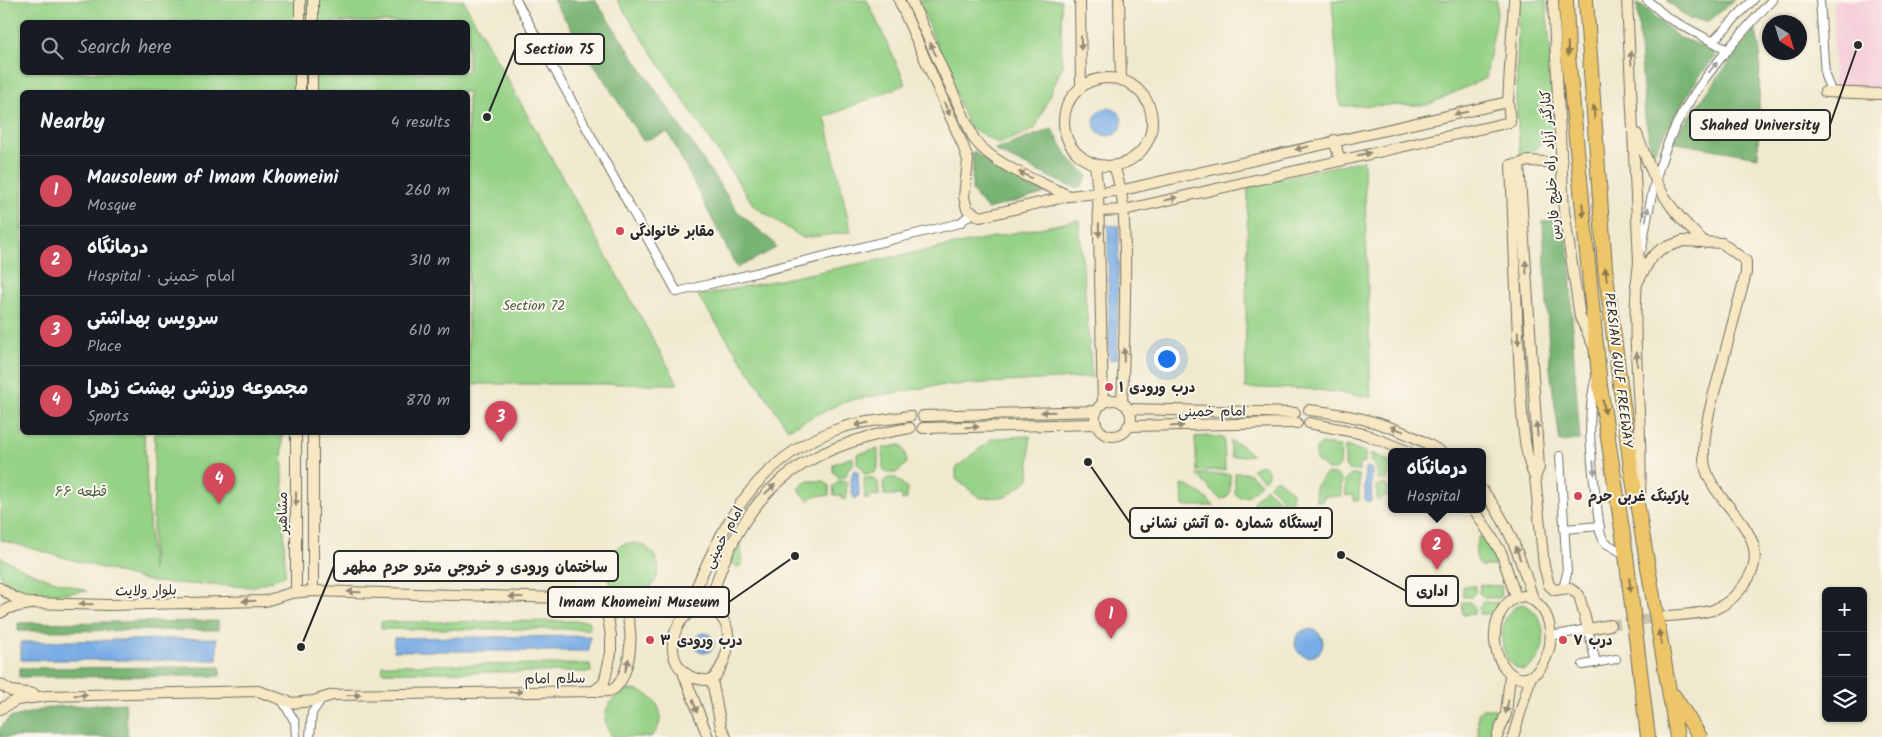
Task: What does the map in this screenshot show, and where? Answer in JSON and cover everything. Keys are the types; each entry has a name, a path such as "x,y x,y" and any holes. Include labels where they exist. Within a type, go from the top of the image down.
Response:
{"highway":[{"name":"PERSIAN GULF FREEWAY","path":"1566,0 1568,56 1598,368 1626,555 1647,736"},
{"name":"PERSIAN GULF FREEWAY","path":"1586,0 1605,268 1639,513 1677,737"},
{"path":"1668,685 1688,722 1700,737"}],"street":[{"path":"300,0 300,20"},
{"path":"313,0 313,20"},
{"path":"516,0 677,292 960,223 972,213"},
{"path":"899,0 968,160 964,197 967,209 980,217 992,216 1069,196 1123,190 1334,140 1508,102"},
{"path":"911,0 974,139 980,148 996,160 1069,196"},
{"path":"1080,0 1081,87"},
{"path":"1120,0 1121,79"},
{"path":"1098,211 1124,210 1510,122 1508,102 1514,0"},
{"name":"کنارگذر آزاد راه خلیج فارس","path":"1553,0 1564,211 1580,316 1597,354"},
{"path":"1627,0 1639,262"},
{"path":"1648,0 1668,18 1728,50"},
{"path":"1713,41 1753,0"},
{"path":"1639,513 1642,456 1637,395 1636,285 1654,181 1676,124 1708,74 1772,0"},
{"path":"1820,0 1825,76 1829,92 1882,94"},
{"path":"300,75 300,90"},
{"path":"312,75 312,90"},
{"path":"1100,78 1121,79 1133,85 1143,94 1149,105 1152,118 1149,138 1138,154 1127,162 1114,166 1095,164 1082,158 1072,149 1066,136 1064,123 1065,109 1071,97 1081,87 1100,78"},
{"path":"1633,124 1654,181 1673,211 1706,243"},
{"path":"1334,140 1340,160"},
{"path":"1562,164 1528,161 1519,164 1540,468 1535,477 1544,566 1549,585 1554,590 1569,588 1579,595 1596,662"},
{"path":"1095,164 1098,193 1100,407 1096,424"},
{"path":"1096,424 1108,436 1120,434 1130,421 1125,406 1126,300 1123,190 1114,166"},
{"path":"1636,285 1651,258 1661,249 1683,241 1722,243 1746,261 1746,273 1710,410 1704,457 1710,479 1747,528 1753,543 1755,562 1749,579 1735,597 1721,608 1705,612 1668,616"},
{"path":"1598,368 1590,396 1600,526 1604,542 1626,555"},
{"path":"1096,424 923,428 918,431 910,428 908,423 910,416 917,413 923,416 1100,407 1112,401 1125,406"},
{"name":"امام خمینی","path":"1125,406 1296,418"},
{"path":"1399,448 1364,434 1310,423 1303,426 1296,418 1302,408 1343,414 1382,424 1416,436 1435,448"},
{"path":"1309,410 1312,418 1310,423"},
{"name":"امام خمینی","path":"685,613 718,540 734,510 778,462 812,441 836,430 864,423 910,416"},
{"path":"923,416 926,424 923,428"},
{"name":"امام خمینی","path":"1128,426 1296,418"},
{"name":"امام خمینی","path":"709,608 722,564 741,526 765,494 787,474 843,443 878,433 910,428"},
{"name":"مشاهیر","path":"296,435 296,592"},
{"path":"313,435 313,591"},
{"path":"1560,456 1566,573 1563,589"},
{"path":"296,470 313,470"},
{"path":"1486,496 1504,521 1516,546 1533,599 1542,607 1547,617 1551,636 1544,662 1532,676 1513,737"},
{"path":"1477,513 1501,552 1516,597"},
{"path":"1564,529 1600,526"},
{"name":"بلوار ولایت","path":"0,588 13,598 28,603 110,605 265,601 296,592"},
{"path":"296,592 612,599 623,609 629,627 630,645 623,676 616,687 611,691 594,691"},
{"path":"1532,676 1517,678 1510,675 1500,663 1494,639 1499,616 1505,606 1516,597 1533,599"},
{"name":"سلام امام","path":"47,696 258,691 292,703 333,695 594,691 604,684 611,653 608,618 596,599"},
{"path":"0,613 9,608 38,603"},
{"path":"684,675 699,681 712,680 721,670 726,659 728,636 720,616 709,608 698,608 685,613 677,626 674,642 677,663 684,675 708,737"},
{"path":"1551,636 1610,625"},
{"path":"1582,665 1616,659"},
{"path":"1497,737 1506,714 1510,675"},
{"path":"712,680 721,727 726,737"},
{"path":"0,684 11,691 47,696"},
{"path":"0,709 17,700 47,696"},
{"path":"310,737 312,713 322,698"},
{"path":"282,700 295,722 296,737"}],"shaded area":[{"path":"1833,0 1882,0 1882,89 1834,89"}],"green space":[{"path":"0,0 463,0 678,384 470,384 470,90 20,90 20,435 144,435 152,572 155,435 282,435 285,576 252,587 152,582 1,540"},
{"path":"553,0 595,0 738,212 773,242 776,248 737,268 668,132 643,141"},
{"path":"617,0 867,0 906,84 825,117 851,232 803,238 754,206"},
{"path":"919,0 1061,0 1062,67 1035,129 999,144 968,126"},
{"path":"1332,0 1497,0 1497,15 1486,78 1427,105 1340,106"},
{"path":"1519,0 1546,0 1556,121 1535,151 1520,155 1516,99"},
{"path":"1666,0 1734,0 1709,21 1689,19"},
{"path":"1637,4 1645,8 1678,37 1713,50 1715,56 1692,87 1652,155 1645,116"},
{"path":"1755,27 1760,51 1758,157 1671,142"},
{"path":"1052,129 1069,158 1088,176 1080,188 1066,185 994,150"},
{"path":"973,151 993,166 1050,192 987,209 972,191"},
{"path":"1364,160 1371,397 1312,389 1245,388 1248,185"},
{"path":"1554,219 1563,223 1570,258 1573,346 1580,440 1560,442 1550,369 1543,222"},
{"path":"1079,220 1092,377 934,386 845,401 788,429 698,296"},
{"path":"1030,436 1029,479 1006,497 980,498 956,479 956,468 993,438"},
{"path":"1210,436 1224,438 1225,470 1197,471 1195,437"},
{"path":"1230,441 1241,445 1252,455 1231,457"},
{"path":"1320,444 1341,446 1340,466 1336,470 1327,470 1316,460 1316,449"},
{"path":"901,445 905,452 907,463 896,473 887,473 883,468 883,448"},
{"path":"1345,446 1365,452 1365,462 1360,465 1359,471 1349,470 1345,466"},
{"path":"878,449 878,468 874,473 864,474 862,467 857,464 857,454"},
{"path":"1371,453 1388,461 1388,477 1385,480 1377,480 1377,469 1370,461"},
{"path":"853,457 853,465 848,468 846,477 838,477 833,472 833,464"},
{"path":"1263,464 1268,470 1268,475 1264,480 1252,469"},
{"path":"1235,473 1249,473 1261,483 1249,496 1240,497 1235,494"},
{"path":"1196,474 1230,474 1230,493 1225,498 1220,499"},
{"path":"1326,474 1337,475 1341,481 1341,496 1324,496 1323,501 1316,501 1315,486"},
{"path":"1350,475 1359,475 1359,500 1354,500 1353,495 1346,496 1345,480"},
{"path":"864,478 873,478 878,482 879,495 870,496 869,499 865,499"},
{"path":"887,478 896,478 907,488 907,499 902,500 902,495 884,495 883,482"},
{"path":"1276,478 1292,492 1292,509 1282,509 1281,497 1269,485"},
{"path":"806,481 824,481 829,486 829,495 814,496 809,501 798,489"},
{"path":"838,481 847,481 846,499 841,499 841,495 834,495 833,486"},
{"path":"1182,483 1203,495 1214,506 1183,506"},
{"path":"1377,485 1386,485 1388,487 1388,496 1382,496 1381,500 1377,500"},
{"path":"1266,488 1278,499 1278,514 1253,515 1254,501"},
{"path":"1485,536 1490,540 1498,560 1494,566 1481,566 1477,560 1477,540 1479,537"},
{"path":"739,541 741,542 742,565 737,567 730,561"},
{"path":"627,543 637,543 651,550 658,564 658,574 651,588 637,595 627,595 617,591 610,584 606,574 606,564 610,554 617,547"},
{"path":"0,557 34,574 87,591 40,594 18,589 0,575"},
{"path":"1480,585 1502,586 1500,598 1484,598 1479,593"},
{"path":"1463,586 1475,586 1475,593 1471,597 1463,597"},
{"path":"1462,602 1470,602 1475,607 1474,614 1463,615"},
{"path":"1484,602 1498,603 1494,614 1479,614 1479,607"},
{"path":"1522,604 1538,616 1544,637 1539,657 1532,665 1523,670 1514,666 1507,658 1503,648 1502,637 1503,626 1507,616 1513,609"},
{"path":"218,621 218,630 18,631 18,623"},
{"path":"589,621 590,629 381,629 381,622"},
{"path":"590,664 591,672 383,672 382,665"},
{"path":"220,667 220,676 19,677 20,668"},
{"path":"626,690 644,693 657,704 660,720 657,729 651,737 613,737 608,730 605,717 606,710 613,699"},
{"path":"125,703 128,737 0,737 0,728 9,718 53,707"},
{"path":"1482,709 1495,709 1499,714 1490,737 1478,736 1478,714"}],"water":[{"path":"1108,108 1118,112 1122,122 1118,132 1108,136 1098,132 1094,122 1098,112"},
{"path":"1108,225 1119,226 1117,359 1109,360"},
{"path":"1368,467 1372,469 1371,501 1369,502 1365,500 1365,469"},
{"path":"854,470 858,472 859,495 855,499 851,484"},
{"path":"1309,629 1319,633 1323,643 1319,653 1309,657 1299,653 1295,643 1299,633"},
{"path":"704,633 711,636 714,643 711,650 704,653 697,650 694,643 697,636"},
{"path":"590,636 589,651 394,651 394,638"},
{"path":"217,638 217,660 21,660 21,642"}],"tunnel":[{"path":"1610,625 1663,617"}],"place":[{"name":"Shahed University","path":"1858,45"},
{"name":"Section 75","path":"487,117"},
{"name":"مقابر خانوادگی","path":"620,231"},
{"name":"درب ورودی ۱","path":"1109,387"},
{"name":"سرویس بهداشتی","path":"501,442"},
{"name":"ایستگاه شماره ۵۰ آتش نشانی","path":"1088,462"},
{"name":"پارکینگ غربی حرم","path":"1578,496"},
{"name":"مجموعه ورزشی بهشت زهرا","path":"219,504"},
{"name":"اداری","path":"1341,555"},
{"name":"Imam Khomeini Museum","path":"795,556"},
{"name":"درمانگاه","path":"1437,570"},
{"name":"Mausoleum of Imam Khomeini","path":"1111,639"},
{"name":"درب ورودی ۳","path":"650,640"},
{"name":"درب ۷","path":"1563,640"},
{"name":"ساختمان ورودی و خروجی مترو حرم مطهر","path":"301,647"}],"park label":[{"name":"Section 72","path":"534,305"},
{"name":"قطعه ۶۶","path":"81,491"}]}
